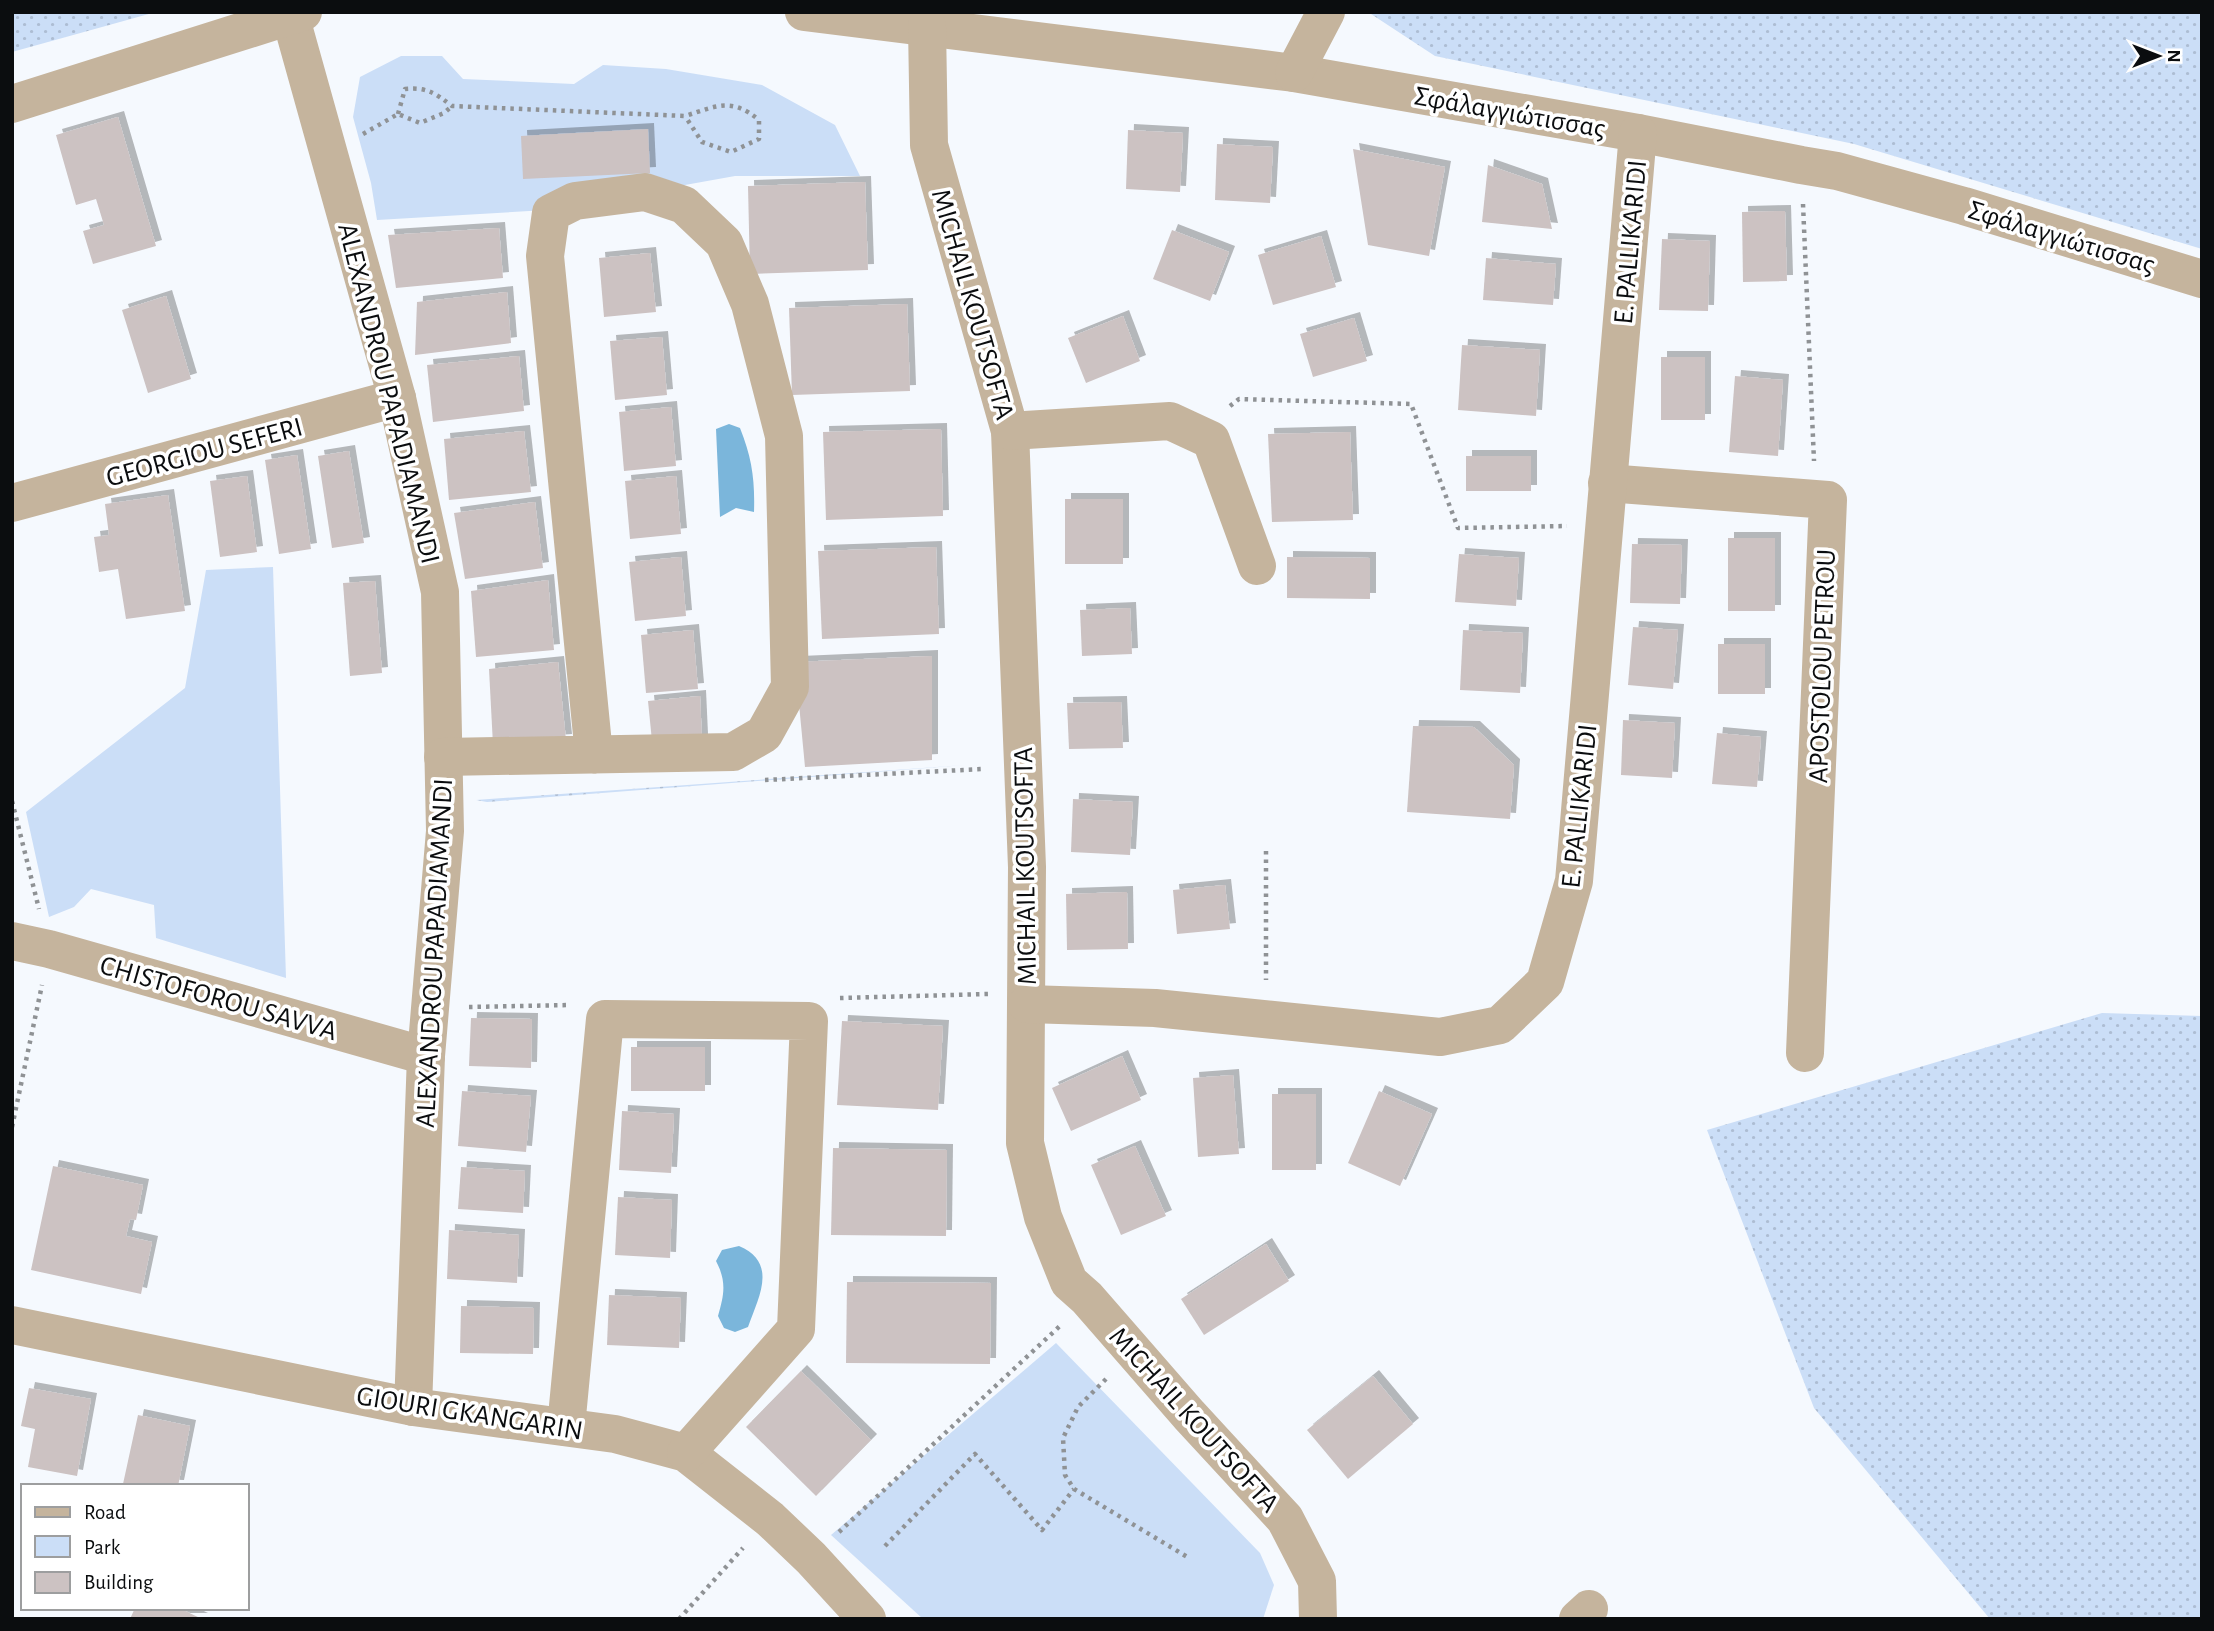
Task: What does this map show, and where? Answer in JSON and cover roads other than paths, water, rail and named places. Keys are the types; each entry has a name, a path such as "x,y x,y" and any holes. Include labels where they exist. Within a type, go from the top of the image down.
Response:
{"street":[{"name":"Σφάλαγγιώτισσας","path":"804,12 1294,74 1801,164 1965,206 2202,279"},
{"path":"1294,74 1326,12"},
{"path":"12,104 296,13"},
{"name":"ALEXANDROU PAPADIAMANDI","path":"296,13 397,398 440,592 445,831 426,1056 413,1407"},
{"name":"MICHAIL KOUTSOFTA","path":"927,26 929,145 1010,431 1027,867 1025,1143 1043,1217 1069,1282 1087,1298 1189,1415 1285,1519 1317,1581 1318,1619"},
{"name":"E. PALLIKARIDI","path":"1027,1004 1155,1008 1440,1037 1500,1025 1545,982 1574,881 1638,134"},
{"path":"443,757 594,755 733,752 764,734 790,687 784,436 750,304 724,243 684,205 645,192 575,201 551,213 545,256 594,755"},
{"name":"GEORGIOU SEFERI","path":"12,503 397,398"},
{"path":"1010,431 1170,421 1211,440 1257,566"},
{"name":"APOSTOLOU PETROU","path":"1607,483 1828,500 1805,1053"},
{"name":"CHISTOFOROU SAVVA","path":"12,941 49,949 426,1056"},
{"path":"566,1427 605,1019 808,1021 796,1329 686,1453"},
{"name":"GIOURI GKANGARIN","path":"12,1325 413,1407 615,1434 686,1453 770,1519 867,1619"}],"water":[{"path":"729,424 740,428 750,459 754,512 736,508 720,517 716,429"},
{"path":"739,1246 759,1262 762,1282 748,1327 735,1332 724,1328 718,1316 723,1288 716,1261 722,1250"}]}
